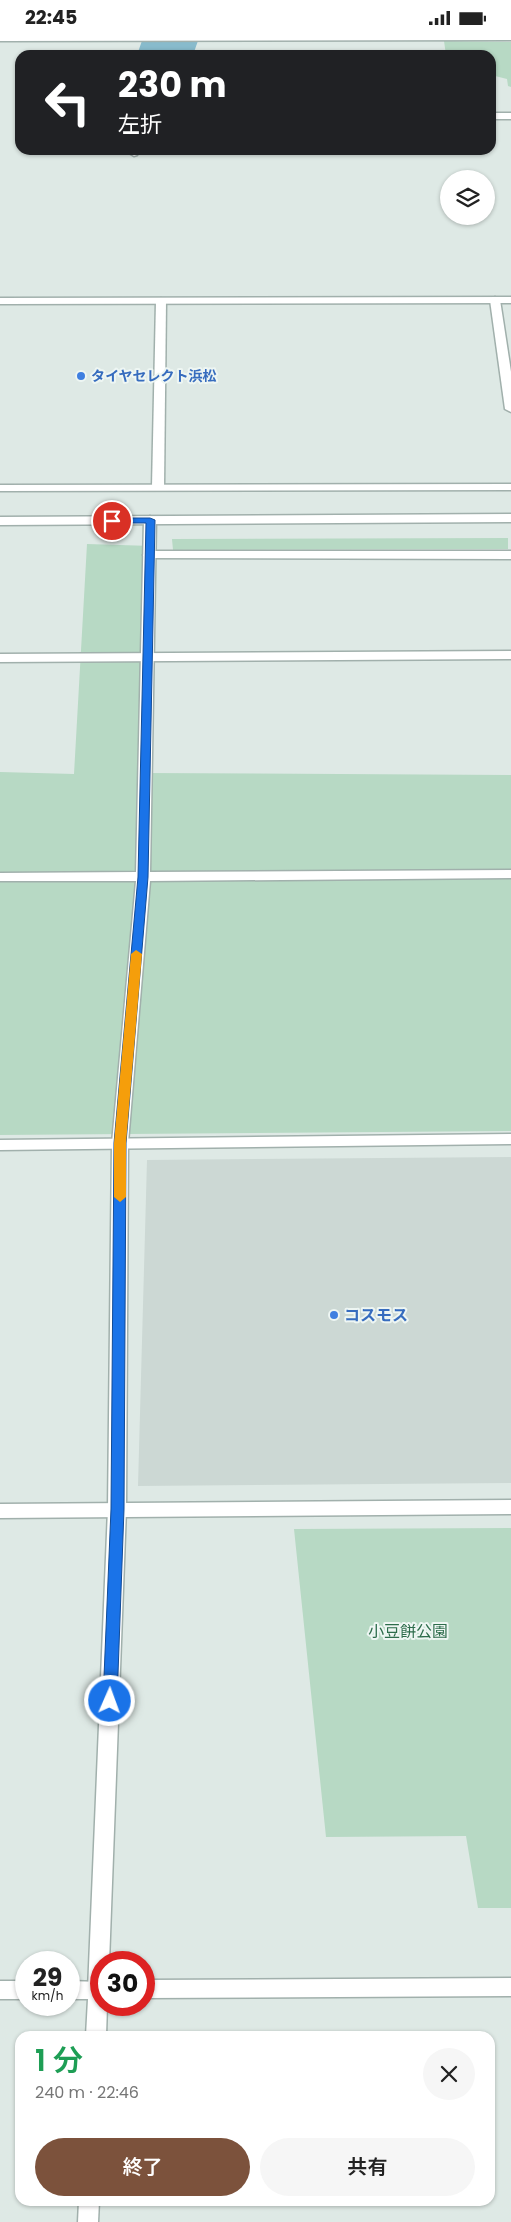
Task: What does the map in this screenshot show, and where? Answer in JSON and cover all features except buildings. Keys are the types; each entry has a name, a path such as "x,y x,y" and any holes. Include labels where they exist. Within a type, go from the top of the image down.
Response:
{"street":[{"path":"0,38 511,37"},
{"path":"496,116 511,116"},
{"path":"495,300 511,409"},
{"path":"0,301 511,300"},
{"path":"158,487 160,301"},
{"path":"0,488 511,487"},
{"path":"0,521 511,518"},
{"path":"101,1951 117,1509 120,1143 143,877 150,520"},
{"path":"150,555 511,555"},
{"path":"0,657 511,655"},
{"path":"0,877 511,874"},
{"path":"0,1145 511,1139"},
{"path":"0,1511 511,1507"},
{"path":"155,1989 511,1987"},
{"path":"0,1990 15,1990"},
{"path":"96,2031 98,2016"},
{"path":"88,2222 89,2206"}],"shaded area":[{"path":"511,1157 511,1483 138,1486 147,1160"}],"green space":[{"path":"444,41 511,42 511,87 508,86 507,79 496,76 496,50 445,50"},
{"path":"508,538 508,549 173,550 172,539"},
{"path":"87,544 152,546 142,773 511,775 511,1131 0,1135 0,772 74,774"},
{"name":"小豆餅公園","path":"511,1528 511,1908 478,1908 466,1836 326,1837 294,1529"}],"waterway":[{"path":"167,50 172,35"}],"slow traffic":[{"path":"120,1197 120,1143 136,954"}],"place":[{"name":"タイヤセレクト浜松","path":"81,376"},
{"name":"コスモス","path":"334,1315"}],"route":[{"path":"110,1701 117,1509 120,1143 143,877 150,520 112,521"}]}
